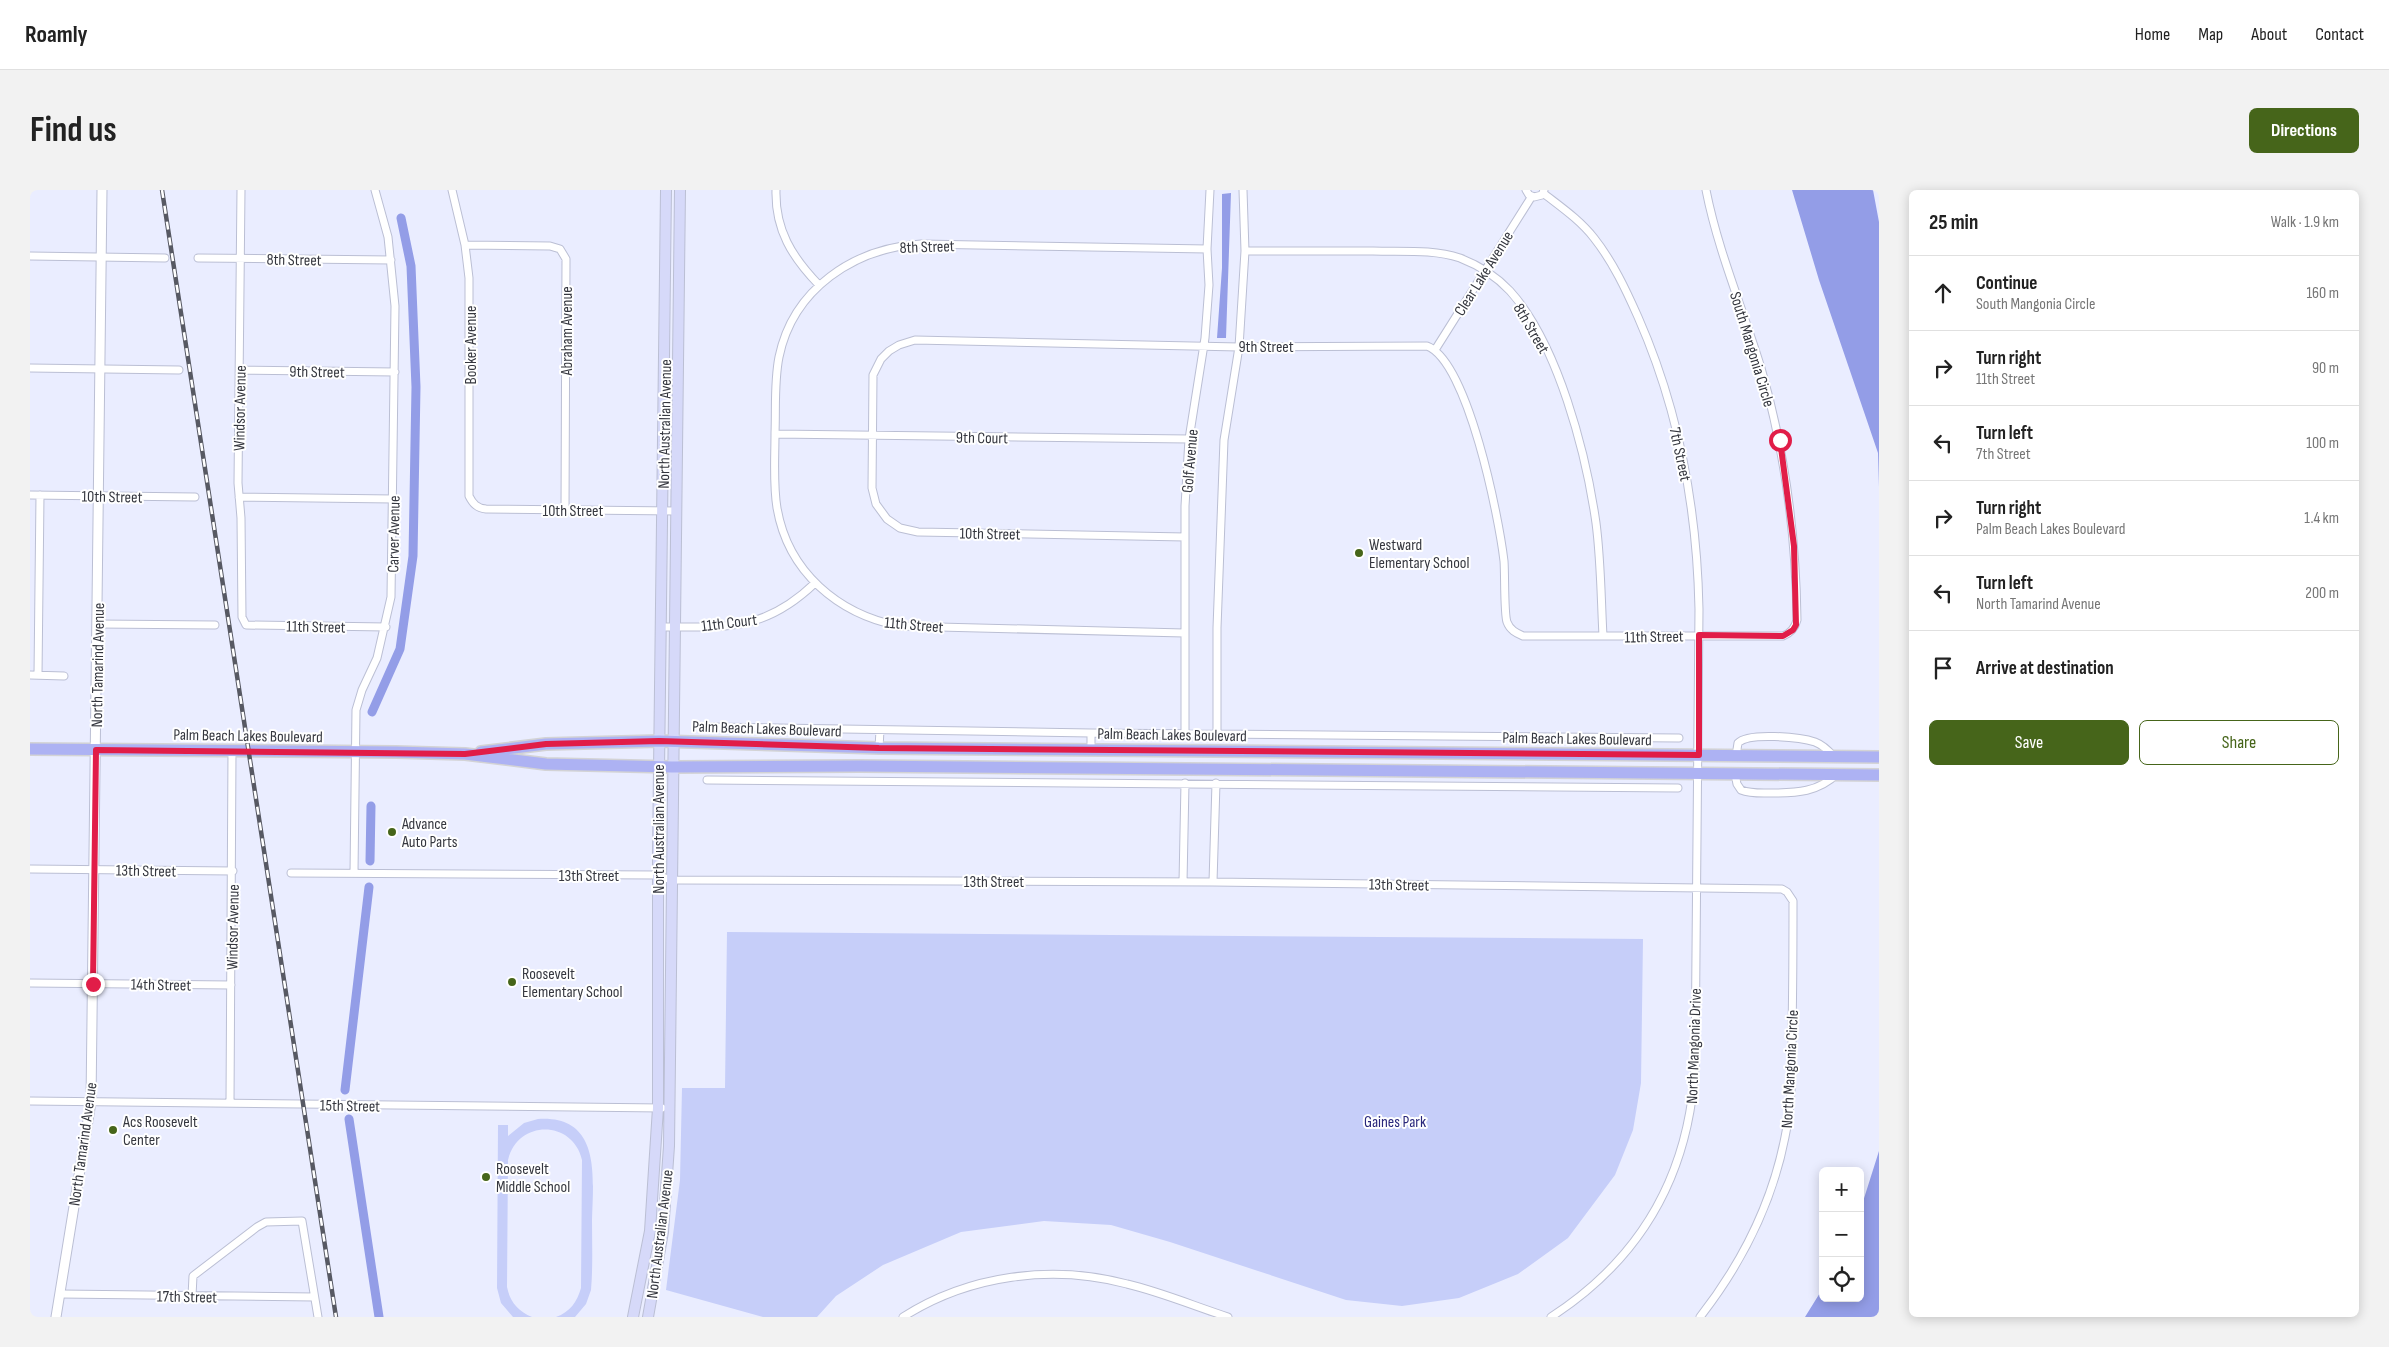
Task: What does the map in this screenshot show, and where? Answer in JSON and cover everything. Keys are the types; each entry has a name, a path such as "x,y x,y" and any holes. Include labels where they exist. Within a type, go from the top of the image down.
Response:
{"main road":[{"name":"North Australian Avenue","path":"633,1317 650,1231 658,1108 657,875 662,627 666,190"},
{"name":"North Australian Avenue","path":"648,1317 663,1225 669,1108 680,190"},
{"name":"Palm Beach Lakes Boulevard","path":"465,754 546,744 659,741 879,748 1879,757"},
{"path":"936,748 936,767"},
{"name":"Palm Beach Lakes Boulevard","path":"30,749 465,754 546,764 659,767 1090,768 1879,775"},
{"path":"1449,753 1450,772"}],"street":[{"name":"North Tamarind Avenue","path":"56,1317 91,1102 102,190"},
{"name":"Windsor Avenue","path":"241,190 238,483 242,617 246,625"},
{"name":"Carver Avenue","path":"354,873 355,752 358,701 377,658 386,627 391,597 396,306 388,237 376,190"},
{"name":"Booker Avenue","path":"452,190 465,244 471,306 469,496 472,501"},
{"path":"776,190 777,216 786,243 800,265 819,285"},
{"name":"Golf Avenue","path":"1185,733 1185,537 1189,439 1204,346 1209,285 1207,249 1210,190"},
{"name":"Golf Avenue","path":"1218,733 1217,628 1224,440 1239,347 1245,251 1244,190"},
{"path":"1526,190 1532,196 1539,196 1544,191"},
{"name":"South Mangonia Circle","path":"1706,190 1714,225 1760,366 1780,440 1794,546 1797,620 1793,630"},
{"name":"7th Street","path":"1544,191 1586,228 1615,269 1658,367 1676,428 1691,500 1698,572 1699,755"},
{"name":"Clear Lake Avenue","path":"1435,350 1532,196"},
{"name":"Abraham Avenue","path":"465,244 550,246 560,249 566,258 565,510"},
{"name":"8th Street","path":"775,434 776,375 784,339 801,307 819,285 841,268 857,259 879,250 903,245 1207,249"},
{"name":"8th Street","path":"1245,251 1428,252 1460,258 1485,271 1510,292 1536,330 1551,361 1574,424 1583,457 1596,524 1601,583 1602,636"},
{"path":"30,256 165,258"},
{"name":"8th Street","path":"198,258 391,260"},
{"name":"9th Street","path":"871,435 872,381 875,370 889,351 910,341 1239,347 1421,345 1435,350"},
{"name":"11th Street","path":"1435,350 1442,356 1463,399 1484,458 1501,538 1506,621 1514,633 1523,636 1783,636 1793,630"},
{"path":"30,368 179,370"},
{"name":"9th Street","path":"240,370 395,372"},
{"name":"11th Street","path":"775,434 775,488 779,518 789,546 798,562 815,583 848,609 864,617 899,626 1184,633"},
{"name":"9th Court","path":"775,434 1189,439"},
{"name":"10th Street","path":"871,435 874,499 886,518 906,530 1185,537"},
{"name":"10th Street","path":"30,495 195,497"},
{"path":"40,495 34,675 64,676"},
{"path":"239,497 393,499"},
{"name":"10th Street","path":"472,501 480,508 486,509 676,511"},
{"name":"11th Court","path":"662,627 727,625 755,621 781,611 815,583"},
{"path":"97,624 215,625"},
{"name":"11th Street","path":"246,625 386,627"},
{"path":"710,727 1092,734 1218,733 1679,738"},
{"path":"879,748 880,730"},
{"path":"1091,749 1092,734"},
{"path":"1597,737 1597,754"},
{"path":"1736,756 1738,743 1748,737 1799,739 1815,742 1827,749 1833,756"},
{"name":"Windsor Avenue","path":"230,1103 233,871 232,751"},
{"name":"North Mangonia Drive","path":"1552,1317 1589,1290 1622,1258 1658,1206 1677,1164 1686,1136 1693,1091 1699,755"},
{"path":"774,768 775,781"},
{"path":"1090,768 1090,783"},
{"path":"1597,773 1597,788"},
{"path":"1736,774 1737,784 1741,790 1756,793 1804,792 1829,782 1837,774"},
{"path":"707,780 1678,788"},
{"path":"1183,882 1185,783"},
{"path":"1213,882 1216,783"},
{"name":"13th Street","path":"30,869 233,871"},
{"name":"13th Street","path":"291,872 657,875 671,880 1213,882 1697,887"},
{"name":"North Mangonia Circle","path":"1697,887 1776,888 1787,892 1793,901 1792,1083 1782,1153 1766,1206 1745,1251 1721,1289 1700,1317"},
{"name":"14th Street","path":"30,983 231,985"},
{"name":"15th Street","path":"30,1101 669,1108"},
{"path":"192,1296 193,1276 257,1227 266,1222 302,1221 318,1317"},
{"path":"903,1317 932,1302 976,1285 1013,1277 1059,1274 1089,1276 1127,1284 1228,1317"},
{"name":"17th Street","path":"60,1294 314,1297"}],"green space":[{"name":"Gaines Park","path":"727,932 1643,939 1641,1083 1633,1130 1615,1175 1568,1238 1518,1274 1459,1298 1402,1306 1346,1300 1170,1242 1111,1225 1044,1221 961,1232 883,1265 836,1296 817,1317 763,1317 666,1290 680,1180 682,1088 725,1088"},
{"path":"538,1119 559,1120 574,1127 583,1138 589,1152 593,1186 591,1290 586,1304 575,1317 556,1317 572,1306 581,1288 582,1160 577,1147 568,1137 557,1132 533,1131 523,1137 514,1147 508,1160 507,1287 515,1305 532,1317 513,1317 501,1303 497,1288 498,1125 508,1125 508,1136 524,1123"}],"water":[{"path":"1792,190 1873,190 1879,222 1879,487 1878,453 1819,280"},
{"path":"1231,193 1226,338 1217,338 1222,268 1222,194"},
{"path":"1879,1151 1879,1317 1805,1317 1819,1294 1819,1302 1864,1302 1864,1198"}],"waterway":[{"path":"372,712 400,649 413,556 416,387 411,266 401,218"},
{"path":"370,861 371,806"},
{"path":"345,1090 369,887"},
{"path":"349,1119 379,1317"}],"railway":[{"path":"162,190 336,1317"}],"place":[{"name":"Westward Elementary School","path":"1359,553"},
{"name":"Advance Auto Parts","path":"392,832"},
{"name":"Roosevelt Elementary School","path":"512,982"},
{"name":"Acs Roosevelt Center","path":"113,1130"},
{"name":"Roosevelt Middle School","path":"486,1177"}],"route":[{"path":"93,984 96,750 465,754 546,744 659,741 879,748 1699,755 1699,635 1783,636 1793,630 1796,625 1797,585 1791,508 1780,440"}]}
